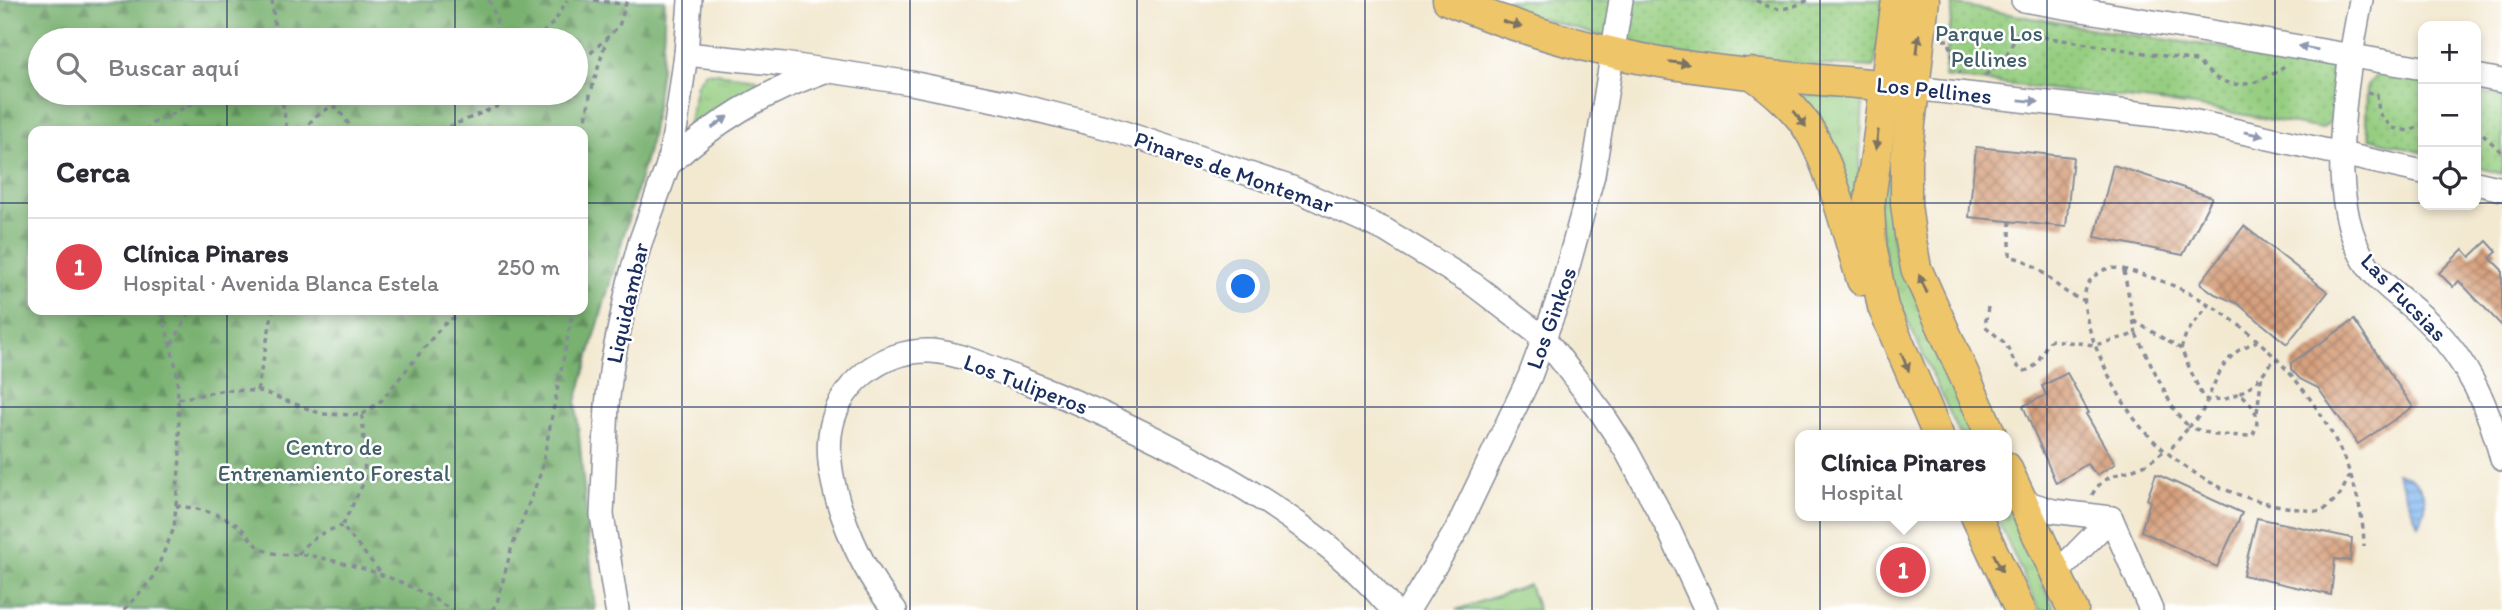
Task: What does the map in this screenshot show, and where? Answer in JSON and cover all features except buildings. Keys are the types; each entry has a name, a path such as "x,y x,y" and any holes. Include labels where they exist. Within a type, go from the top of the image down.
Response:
{"main road":[{"name":"Los Pellines","path":"1448,0 1496,20 1612,52 1751,73 1898,87"},
{"path":"1897,0 1898,87 1906,160 1906,204 1916,268 1989,430"},
{"path":"1924,0 1919,36 1898,87 1869,207 1871,245 1883,307 1936,430"},
{"path":"1751,73 1778,94 1811,134 1828,173 1866,292 1889,324"},
{"path":"2012,480 2073,610"},
{"path":"1978,521 2020,610"}],"street":[{"name":"Liquidambar","path":"617,610 602,515 607,405 612,364 629,283 667,165 686,54 690,0"},
{"name":"Los Ginkos","path":"1408,610 1456,531 1545,339 1573,255 1590,188 1621,0"},
{"path":"2023,0 2136,10 2418,67"},
{"name":"Las Fucsias","path":"2361,0 2346,89 2343,153 2344,200 2355,244 2370,268 2430,323 2459,355 2479,392 2502,458"},
{"name":"Pinares de Montemar","path":"686,54 911,83 1009,103 1097,125 1292,188 1374,225 1473,284 1545,339 1601,412 1626,450 1668,528 1706,610"},
{"name":"Pinares de Montemar","path":"667,165 713,127 752,102 783,86 827,71"},
{"path":"2481,77 2502,81"},
{"name":"Los Pellines","path":"1898,87 2174,117 2418,171"},
{"path":"2481,184 2502,189"},
{"name":"Los Tuliperos","path":"895,610 873,582 853,542 837,494 829,445 835,414 851,386 889,358 920,351 947,354 983,365 1082,404 1174,448 1312,534 1343,560 1393,610"},
{"path":"2022,501 2053,511 2111,518"},
{"path":"2056,574 2111,518"},
{"path":"2111,518 2151,610"}],"path":[{"path":"272,0 275,28"},
{"path":"489,0 498,28"},
{"path":"548,28 567,0"},
{"path":"588,56 620,26 627,3 594,0"},
{"path":"1756,0 1784,10 1808,0"},
{"path":"1978,81 2001,63 2018,33 2196,61 2218,79 2234,83 2248,84 2268,79 2286,65"},
{"path":"1919,36 1949,40 1955,69 1966,75"},
{"path":"585,126 590,95 607,38"},
{"path":"2346,89 2377,94 2379,113 2392,128 2409,131 2418,127"},
{"path":"149,126 190,105"},
{"path":"283,105 286,126"},
{"path":"451,126 501,105"},
{"path":"307,126 332,106 337,108 350,126"},
{"path":"2481,132 2502,153"},
{"path":"2010,221 2010,257 2034,264 2056,287 2073,298 2086,301"},
{"path":"2350,475 2340,495 2322,512 2286,508 2250,499 2210,482 2166,451 2130,413 2113,386 2095,345 2086,301 2088,283 2101,271 2113,268 2176,287 2238,324 2257,341 2293,377 2323,417 2350,475 2361,510 2364,546"},
{"path":"2124,271 2137,334 2175,412 2189,427 2215,435 2252,436 2256,430 2262,373"},
{"path":"2181,349 2186,334 2208,305"},
{"path":"1987,307 1985,326 2006,344 2015,364 2023,371 2035,366 2044,347 2051,340 2095,345 2137,334"},
{"path":"124,610 153,578 174,528 180,457 177,372 162,315"},
{"path":"171,346 188,315"},
{"path":"257,391 272,315"},
{"path":"178,400 225,390 257,391 322,414 362,415 382,400 442,326 457,315"},
{"path":"492,610 497,603 511,550 541,472 572,315"},
{"path":"2134,321 2181,349 2202,396 2207,400 2226,399 2240,393 2255,383 2275,359"},
{"path":"2088,514 2091,495 2101,482 2116,473 2145,465 2166,451 2200,415 2217,377 2229,359 2239,350 2257,341"},
{"path":"2240,393 2250,402 2257,414"},
{"path":"299,554 318,534 342,526 364,482 362,415"},
{"path":"176,506 196,507 238,526 262,550 283,555 299,554 382,575 414,588 451,610"},
{"path":"342,526 382,575"}],"green space":[{"name":"Centro de Entrenamiento Forestal","path":"0,0 665,0 664,36 650,143 576,402 595,610 0,610"},
{"name":"Parque Los Pellines","path":"1479,0 1887,0 1874,67 1716,61 1630,45"},
{"name":"Parque Los Pellines","path":"1953,4 2111,32 2329,62 2343,80 2340,112 2322,129 2195,106 1944,77"},
{"path":"706,72 757,78 758,87 722,106 694,133 687,132 697,84"},
{"path":"2379,72 2418,80 2418,152 2370,138 2366,123 2367,86"},
{"path":"2481,92 2502,97 2502,174 2481,168"},
{"path":"1791,93 1863,99 1857,216"},
{"path":"1896,110 1890,202 1894,245 1975,430 1958,430 1890,283 1877,210"},
{"path":"2012,514 2055,610 2039,610 1998,521 2012,521"},
{"path":"1529,585 1538,610 1456,610"}],"water":[{"path":"2397,472 2413,480 2423,493 2425,508 2418,525"}],"place":[{"name":"Clínica Pinares","path":"1903,570"}]}
